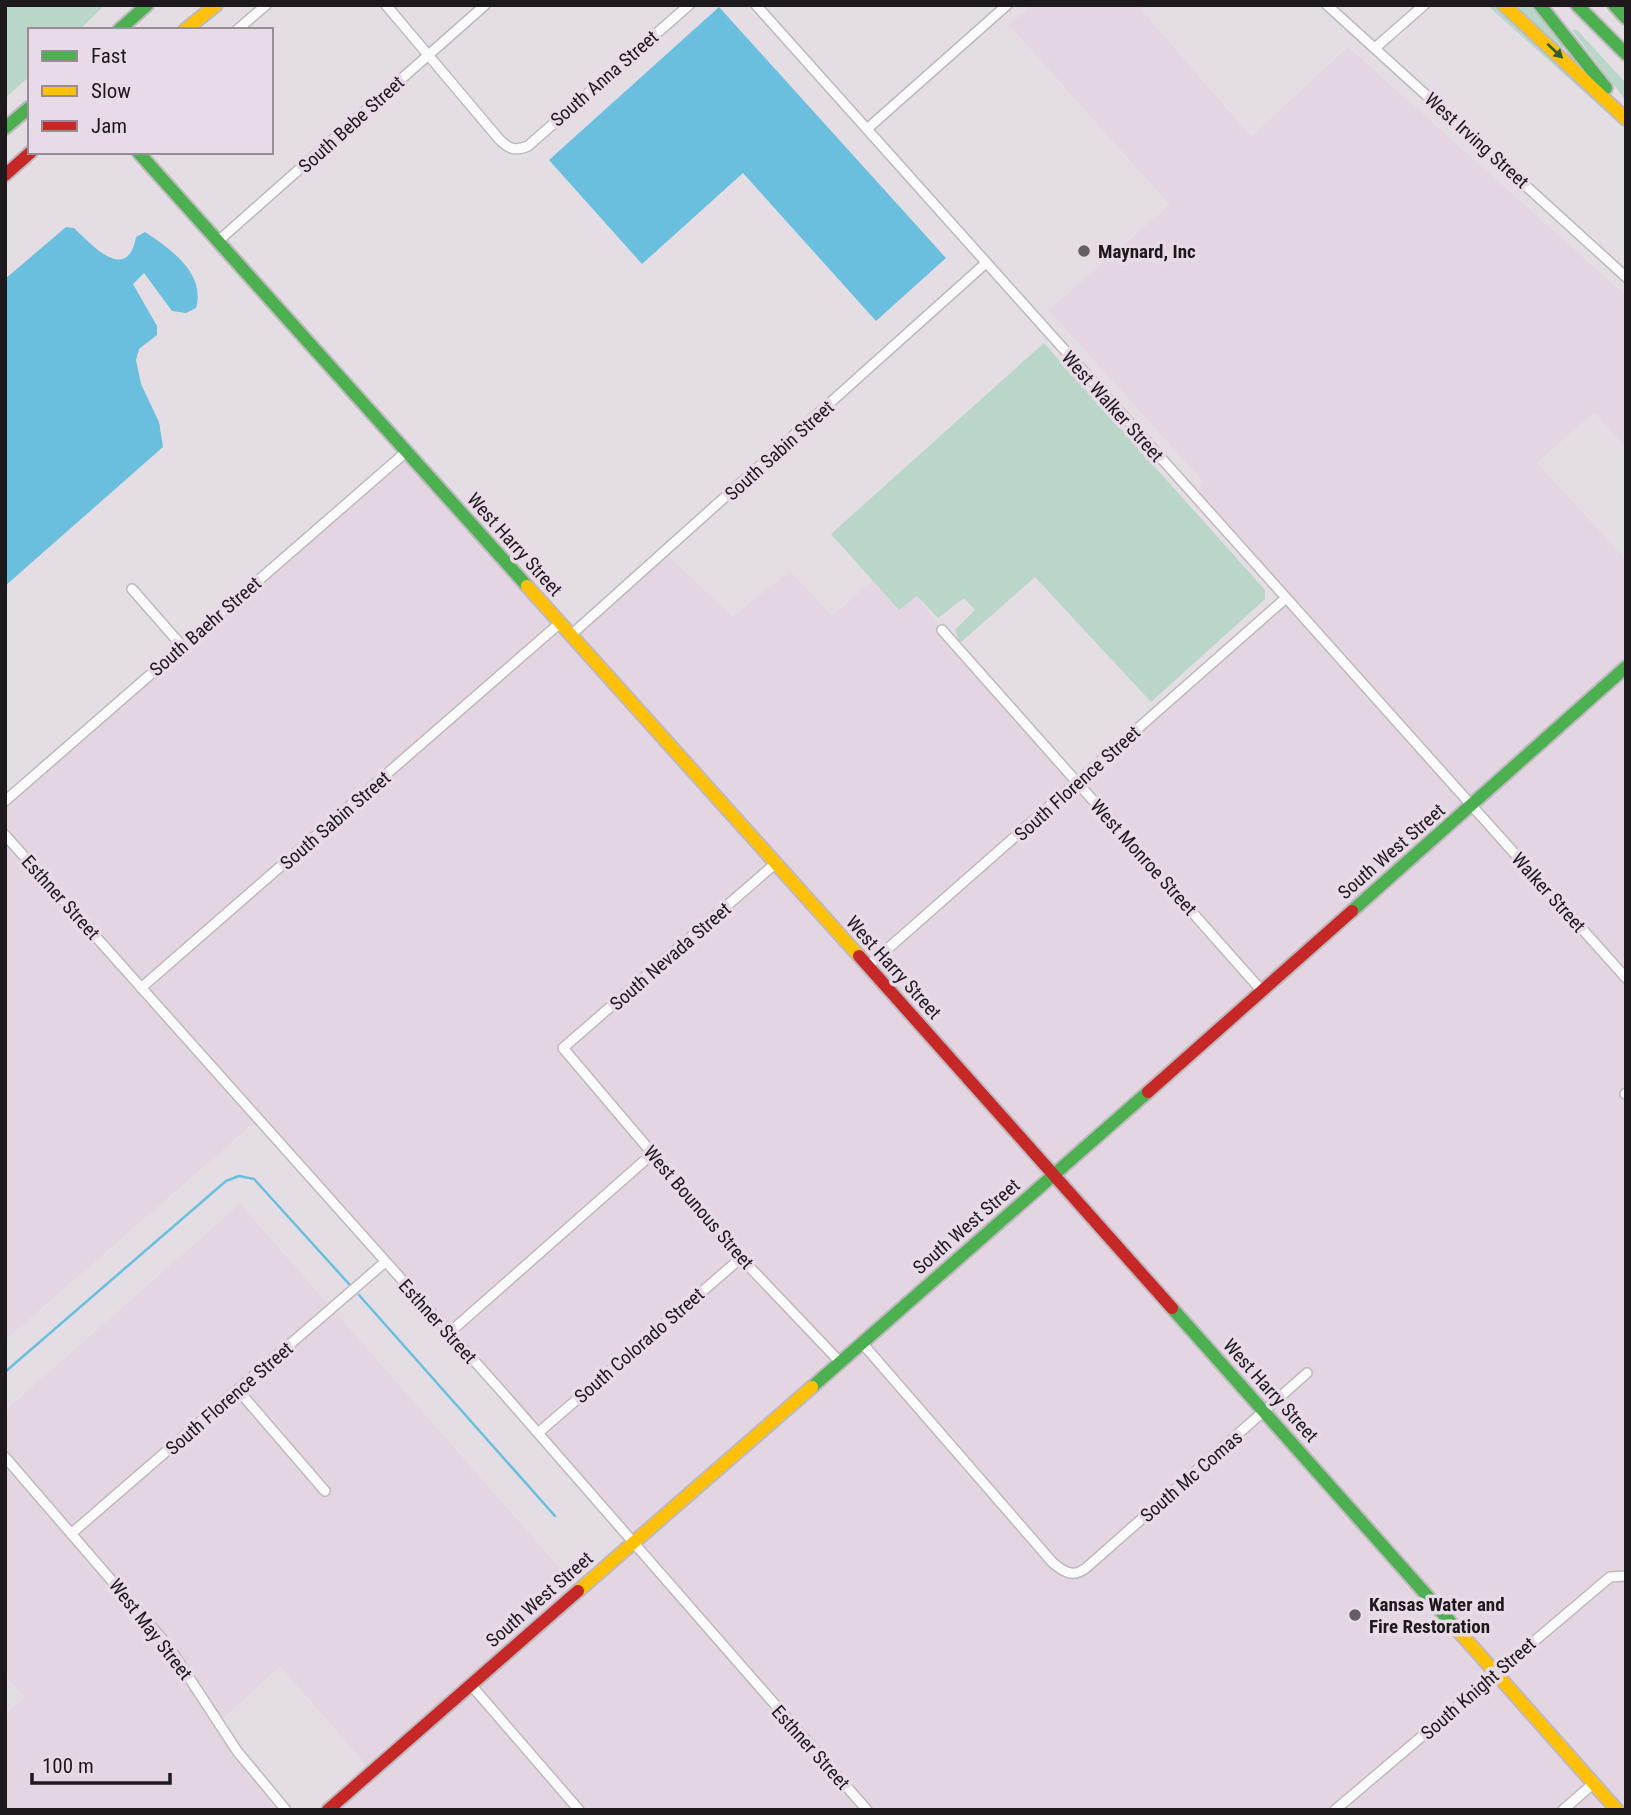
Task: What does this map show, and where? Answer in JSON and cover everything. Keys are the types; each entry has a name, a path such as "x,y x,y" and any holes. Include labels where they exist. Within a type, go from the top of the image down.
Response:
{"main road":[{"path":"120,28 147,5"},
{"path":"174,28 200,5"},
{"path":"188,28 216,5"},
{"path":"1504,5 1626,119"},
{"path":"1540,5 1626,111"},
{"path":"1577,5 1626,54"},
{"path":"1590,5 1626,44"},
{"path":"1614,5 1626,18"},
{"path":"5,128 28,109"},
{"path":"5,175 29,154"},
{"name":"West Harry Street","path":"140,154 868,966 1617,1810"},
{"name":"South West Street","path":"328,1810 1054,1175 1626,667"}],"street":[{"path":"239,28 266,5"},
{"path":"386,5 428,55"},
{"name":"South Bebe Street","path":"217,242 485,5"},
{"name":"South Anna Street","path":"428,55 499,139 511,149 519,150 527,146 689,5"},
{"name":"West Walker Street","path":"756,5 1472,805"},
{"path":"867,129 1007,5"},
{"name":"West Irving Street","path":"1328,5 1626,277"},
{"path":"1375,48 1424,5"},
{"name":"South Sabin Street","path":"571,635 986,263"},
{"name":"South Baehr Street","path":"5,801 406,452"},
{"path":"132,589 182,646"},
{"name":"South Florence Street","path":"868,966 1286,598"},
{"name":"South Sabin Street","path":"141,988 560,623"},
{"name":"West Monroe Street","path":"942,630 1262,991"},
{"name":"Walker Street","path":"1472,805 1626,978"},
{"name":"Esthner Street","path":"5,835 538,1433 633,1541 666,1583 867,1810"},
{"name":"South Nevada Street","path":"563,1048 776,863"},
{"name":"West Bounous Street","path":"563,1048 741,1258 840,1362"},
{"path":"449,1333 652,1154"},
{"name":"South Colorado Street","path":"538,1433 741,1258"},
{"name":"South Florence Street","path":"72,1533 385,1262"},
{"name":"South Mc Comas","path":"862,1343 1053,1563 1066,1573 1086,1568 1307,1373"},
{"path":"238,1390 325,1491"},
{"name":"West May Street","path":"5,1457 169,1647 237,1751 286,1810"},
{"name":"South Knight Street","path":"1335,1810 1610,1577 1626,1576"},
{"path":"471,1685 579,1810"},
{"path":"1563,1810 1594,1783"}],"shaded area":[{"path":"1032,5 1137,5 1251,137 1348,47 1626,296 1626,448 1594,412 1537,463 1626,560 1626,1810 328,1810 372,1771 280,1666 218,1723 286,1810 5,1810 5,1715 25,1697 5,1675 5,1411 240,1204 578,1589 633,1541 258,1119 5,1340 5,843 199,1055 5,835 5,801 406,452 570,635 664,552 733,617 790,571 832,616 873,581 898,610 917,596 942,630 1078,783 1285,598 1195,497 1203,481 1049,310 1170,205 1009,25"}],"green space":[{"path":"5,5 105,5 81,28 28,28 28,78 5,98"},
{"path":"1487,5 1495,5 1587,89 1626,130"},
{"path":"1513,5 1530,5 1564,47 1561,49"},
{"path":"1572,30 1577,30 1626,83 1626,101"},
{"path":"1044,343 1265,590 1265,599 1151,702 1035,577 960,643 955,630 975,610 964,598 938,618 917,596 899,610 831,534"}],"water":[{"path":"719,7 946,258 876,321 743,173 642,264 549,160"},
{"path":"66,227 74,228 99,251 117,259 125,258 136,237 145,232 165,246 191,273 198,296 196,308 186,313 172,311 144,273 133,284 157,326 157,335 139,349 136,360 141,384 159,422 163,447 5,586 5,279"}],"waterway":[{"path":"5,1372 226,1181 239,1176 254,1179 349,1284"},
{"path":"359,1295 555,1516"}],"traffic: fast":[{"path":"121,28 147,5"},
{"path":"1540,5 1606,88"},
{"path":"1577,5 1626,54"},
{"path":"1614,5 1626,18"},
{"path":"5,128 28,109"},
{"path":"140,154 527,586"},
{"path":"1352,911 1626,667"},
{"path":"812,1387 1148,1092"},
{"path":"1172,1308 1454,1626"}],"traffic: slow":[{"path":"187,28 216,5"},
{"path":"1504,5 1626,119"},
{"path":"527,586 859,956"},
{"path":"578,1591 812,1387"},
{"path":"1454,1626 1617,1810"}],"traffic: jam":[{"path":"5,175 29,154"},
{"path":"1148,1092 1352,911"},
{"path":"859,956 1172,1308"},
{"path":"328,1810 578,1591"}],"place":[{"name":"Maynard, Inc","path":"1084,251"},
{"name":"Kansas Water and Fire Restoration","path":"1355,1615"}]}
